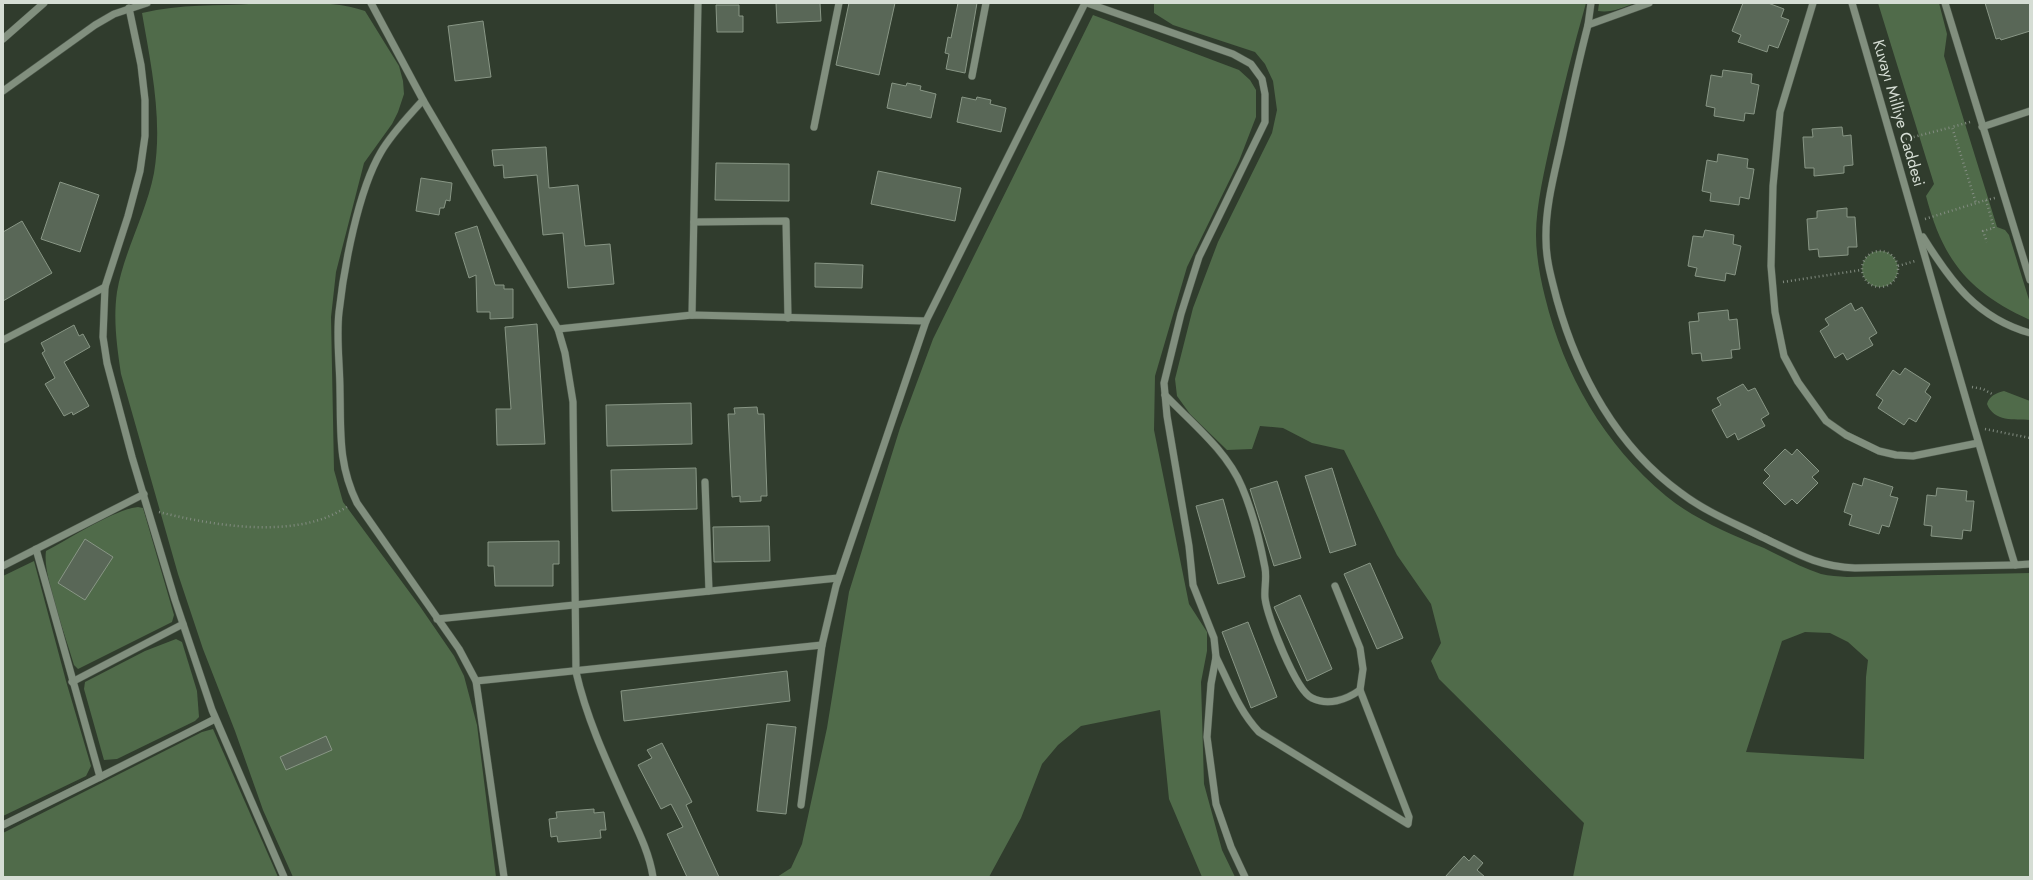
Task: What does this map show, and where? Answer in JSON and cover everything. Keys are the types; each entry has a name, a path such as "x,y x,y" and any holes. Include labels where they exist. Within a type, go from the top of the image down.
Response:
{"street":[{"path":"3,39 44,3"},
{"path":"3,90 95,25 129,8 147,3"},
{"path":"371,3 423,100 558,329 565,353 573,402 576,672 583,702 604,754 640,834 651,866 653,877"},
{"path":"692,315 698,3"},
{"path":"814,128 839,3"},
{"path":"972,76 986,3"},
{"path":"801,805 822,645 838,578 926,321 1086,3 1233,54 1251,64 1262,78 1265,94 1265,122 1199,257 1181,314 1164,383 1179,490 1189,546 1193,585 1214,638 1216,657 1211,684 1207,737 1216,804 1231,847 1245,877"},
{"path":"1592,3 1550,190 1546,221 1547,258 1560,311 1579,363 1603,407 1634,451 1664,480 1703,508 1825,565 1855,568 2030,564"},
{"path":"1588,25 1649,3"},
{"path":"1813,3 1780,112 1773,186 1771,266 1778,334 1784,356 1798,382 1819,414 1833,427 1846,435 1880,450 1903,456 1930,454 1978,443"},
{"name":"Kuvayı Milliye Caddesi","path":"1852,3 1919,230"},
{"path":"1945,3 2030,280"},
{"path":"129,8 141,65 145,100 145,136 140,171 105,287 103,337 117,406 183,624 215,719 284,877"},
{"path":"423,100 401,125 381,153 366,184 349,251 339,314 342,456 349,486 357,503 459,650 476,681 504,877"},
{"path":"1982,127 2030,111"},
{"path":"694,222 786,222 788,318"},
{"path":"1919,230 1973,426 2015,564"},
{"path":"1919,230 1947,275 1960,291 1991,316 2009,326 2030,333"},
{"path":"3,340 105,287"},
{"path":"558,329 692,315 926,321"},
{"path":"1165,395 1228,460 1243,488 1260,540 1266,571 1265,598 1269,618 1302,689 1310,698 1321,701 1337,701 1351,696 1360,690"},
{"path":"705,482 709,591"},
{"path":"3,566 144,494"},
{"path":"36,549 72,682 100,777"},
{"path":"437,619 838,578"},
{"path":"1216,657 1239,705 1249,722 1259,732 1408,824 1409,817 1360,690 1363,669 1360,648 1335,586"},
{"path":"72,682 183,624"},
{"path":"476,681 576,672 822,645"},
{"path":"3,825 215,719"}],"path":[{"path":"1893,142 1980,119"},
{"path":"1952,127 1976,203"},
{"path":"1916,221 1986,200 1994,228 1983,231 1987,242"},
{"path":"1880,250 1892,255 1898,266 1898,272 1892,282 1882,287 1871,285 1866,281 1861,270 1862,264 1869,254 1880,250"},
{"path":"1898,266 1926,258"},
{"path":"1773,284 1861,270"},
{"path":"1962,386 1978,388 1994,395"},
{"path":"1973,426 2030,438"},
{"path":"148,510 196,521 248,526 289,526 320,520 357,503"}],"green space":[{"path":"262,3 341,5 365,11 399,66 403,81 404,94 392,124 364,163 336,272 331,317 334,470 343,502 419,605 454,656 464,676 477,725 496,877 293,877 263,810 235,731 203,649 178,574 121,374 115,323 117,292 120,277 146,203 154,173 156,153 157,113 155,93 142,13 187,6"},
{"path":"1154,3 1586,3 1546,162 1536,223 1537,250 1541,282 1553,326 1575,381 1605,431 1644,476 1666,496 1700,519 1807,569 1824,575 1847,577 2030,573 2030,877 1573,877 1584,823 1439,679 1431,661 1441,643 1431,604 1397,555 1344,450 1312,443 1283,428 1260,426 1252,449 1227,450 1190,414 1177,396 1175,379 1193,308 1218,242 1272,133 1277,110 1273,81 1265,64 1255,52 1173,25 1154,13","holes":["1805,632 1830,633 1848,642 1868,660 1866,677 1864,759 1746,752 1782,641"]},
{"path":"1599,3 1635,3 1616,10 1598,11"},
{"path":"1878,3 1939,3 1947,34 1944,56 1997,227 2005,230 2009,235 2030,303 2030,320 1990,298 1975,286 1950,256 1941,239 1926,196 1934,184"},
{"path":"1093,15 1239,70 1250,80 1256,90 1256,117 1239,161 1187,267 1155,376 1154,430 1189,604 1207,632 1207,651 1201,682 1204,784 1222,850 1235,877 1202,877 1169,799 1160,710 1081,726 1058,745 1042,764 1021,818 989,877 777,877 791,868 802,844 827,728 849,592 900,428 933,339"},
{"path":"1884,251 1893,256 1897,262 1897,276 1893,282 1884,287 1876,287 1867,282 1863,276 1862,265 1867,256 1873,252"},
{"path":"2004,391 2030,401 2030,420 1999,417 1990,410 1987,404 1989,399"},
{"path":"138,507 143,508 174,615 172,622 78,669 74,665 51,591 46,562 46,551 92,525 117,513"},
{"path":"34,561 66,681 91,766 86,776 3,816 3,576"},
{"path":"176,639 182,642 197,691 199,717 195,721 117,759 104,760 84,689 85,682 145,651"},
{"path":"213,729 278,877 3,877 3,833 202,732"}],"building":[{"path":"776,3 820,3 821,21 777,23"},
{"path":"849,3 895,3 879,75 836,65"},
{"path":"958,3 977,3 965,73 946,69 949,54 945,53 948,37 951,38"},
{"path":"1743,3 1768,3 1784,9 1781,17 1789,20 1778,48 1769,45 1767,52 1738,42 1741,35 1732,31"},
{"path":"1985,3 2030,3 2030,31 2001,40 2000,38 1996,39"},
{"path":"716,5 739,5 739,16 743,16 743,32 717,32"},
{"path":"483,21 491,77 455,81 448,26"},
{"path":"1723,70 1752,74 1751,83 1759,85 1754,114 1745,113 1744,121 1714,116 1715,108 1706,106 1711,75 1722,77"},
{"path":"892,83 906,86 907,83 921,86 920,90 936,94 931,118 887,108"},
{"path":"962,97 976,100 977,97 991,100 990,104 1006,108 1001,132 957,122"},
{"path":"1842,127 1843,136 1851,135 1853,165 1844,166 1844,173 1814,176 1814,168 1805,168 1803,137 1813,137 1812,129"},
{"path":"546,147 549,188 578,185 585,246 610,244 614,284 568,288 563,233 543,235 537,175 504,178 503,165 494,166 492,150"},
{"path":"1718,154 1748,159 1747,168 1754,169 1749,199 1740,197 1739,205 1710,201 1711,193 1702,191 1707,160 1717,162"},
{"path":"716,163 789,164 789,201 715,200"},
{"path":"878,171 961,188 955,221 871,204"},
{"path":"421,178 452,183 450,201 446,200 444,208 440,208 439,215 416,211"},
{"path":"60,182 99,195 80,252 41,239"},
{"path":"1847,208 1847,217 1855,217 1857,247 1848,247 1848,255 1819,257 1818,249 1809,250 1807,219 1817,218 1817,211"},
{"path":"22,221 52,273 3,301 3,232"},
{"path":"477,226 495,285 504,285 504,289 513,289 513,318 490,319 490,312 477,312 476,275 469,278 455,233"},
{"path":"1705,230 1734,235 1733,244 1741,246 1735,275 1726,273 1725,281 1695,276 1697,268 1688,266 1693,236 1703,237"},
{"path":"815,263 863,265 862,288 815,287"},
{"path":"1851,303 1855,311 1862,307 1877,333 1869,338 1873,345 1847,360 1843,353 1835,358 1820,331 1829,325 1825,319"},
{"path":"1728,310 1729,320 1737,319 1740,349 1731,350 1732,358 1702,361 1701,353 1692,354 1689,322 1699,321 1698,313"},
{"path":"537,324 545,444 497,445 496,409 511,409 505,327"},
{"path":"74,325 79,336 83,334 90,347 64,362 89,406 73,415 72,412 64,416 45,384 55,378 42,353 45,351 41,343"},
{"path":"1905,368 1930,384 1925,392 1931,397 1916,422 1909,418 1904,425 1878,408 1883,400 1876,395 1893,370 1900,375"},
{"path":"1743,384 1748,391 1755,388 1769,414 1761,419 1765,426 1738,440 1735,433 1727,438 1712,410 1721,405 1717,398"},
{"path":"691,403 692,444 607,446 606,405"},
{"path":"757,407 758,414 764,414 767,496 761,496 761,501 740,502 740,496 732,497 728,414 735,414 734,408"},
{"path":"1785,449 1792,455 1797,449 1819,471 1812,477 1818,483 1797,504 1792,499 1785,505 1763,483 1770,476 1764,470"},
{"path":"696,468 697,509 612,511 611,470"},
{"path":"1332,468 1356,545 1330,553 1305,476"},
{"path":"1864,478 1893,487 1890,496 1898,498 1889,527 1882,525 1879,534 1849,525 1852,515 1844,512 1853,483 1862,486"},
{"path":"1277,481 1301,558 1274,566 1250,489"},
{"path":"1937,488 1967,491 1966,501 1974,501 1971,531 1963,530 1962,539 1931,536 1932,526 1924,525 1927,495 1936,496"},
{"path":"1223,499 1245,577 1218,584 1196,506"},
{"path":"769,526 770,561 714,562 713,527"},
{"path":"85,539 113,557 85,600 58,583"},
{"path":"559,541 559,564 553,564 553,586 495,586 494,566 488,566 488,542"},
{"path":"1370,563 1403,638 1377,649 1344,574"},
{"path":"1300,595 1332,669 1307,681 1274,607"},
{"path":"1248,622 1277,697 1251,708 1222,632"},
{"path":"787,671 790,701 624,721 621,691"},
{"path":"767,724 796,727 786,814 757,811"},
{"path":"326,736 332,750 286,770 280,757"},
{"path":"662,743 692,802 686,805 719,877 687,877 667,834 683,827 671,804 661,809 638,765 652,758 647,750"},
{"path":"594,809 594,813 604,812 606,830 600,830 601,838 558,842 557,836 551,837 549,819 557,818 556,812"},
{"path":"1474,855 1483,863 1477,870 1485,877 1445,877 1464,856 1469,861"}]}
